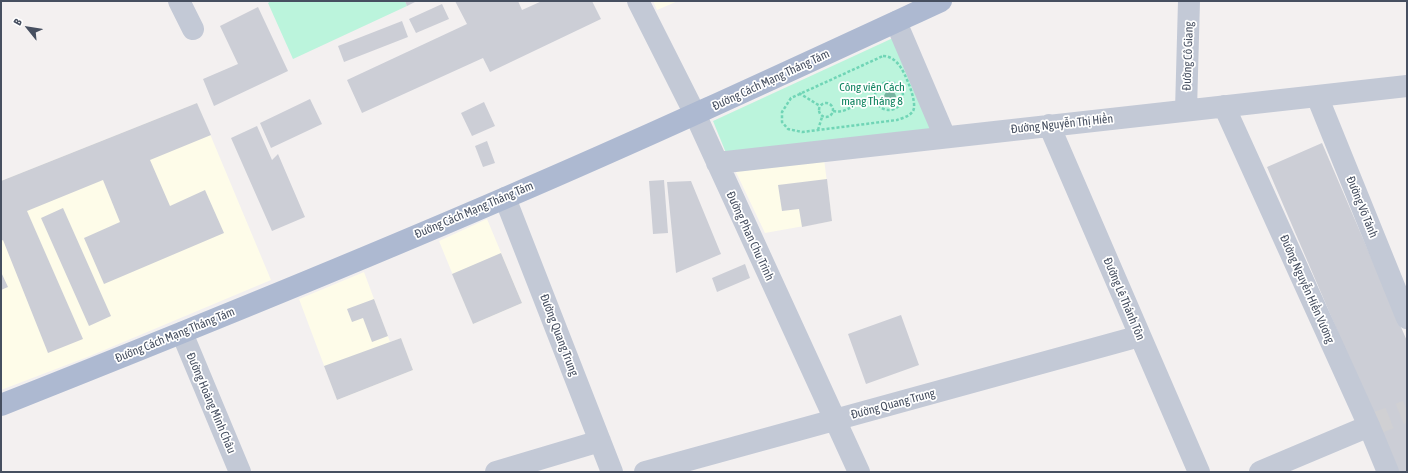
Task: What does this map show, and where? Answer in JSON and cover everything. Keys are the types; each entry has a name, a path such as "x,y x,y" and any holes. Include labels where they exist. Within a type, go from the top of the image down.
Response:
{"main road":[{"name":"Đường Cách Mạng Tháng Tám","path":"1,405 182,333 505,198 695,114 941,1"}],"street":[{"path":"179,1 193,29"},
{"name":"Đường Phan Chu Trinh","path":"638,1 695,114 859,472"},
{"name":"Đường Cô Giang","path":"1186,110 1189,1"},
{"path":"896,22 945,137"},
{"name":"Đường Nguyễn Thị Hiền","path":"717,163 1407,86"},
{"name":"Đường Võ Tánh","path":"1317,96 1407,318"},
{"name":"Đường Nguyễn Hiền Vương","path":"1224,106 1369,426 1388,472"},
{"name":"Đường Lê Thánh Tôn","path":"1049,125 1199,472"},
{"name":"Đường Quang Trung","path":"505,198 612,472"},
{"name":"Đường Hoàng Minh Châu","path":"182,333 240,472"},
{"name":"Đường Quang Trung","path":"645,472 1140,336"},
{"path":"1260,472 1369,426"},
{"path":"496,472 600,441"}],"path":[{"path":"883,56 892,58 900,66 915,100 915,106 910,114 896,120 818,130 795,131 788,129 782,122 782,112 786,103 798,93 883,56"},
{"path":"887,82 895,83 900,87 903,94 902,103 890,110 881,107 875,98 879,87 887,82"},
{"path":"798,93 820,106"},
{"path":"833,111 846,111 861,100 875,98"},
{"path":"820,106 828,104 832,106 833,111"},
{"path":"818,130 822,117 819,113 820,106"},
{"path":"822,117 829,117 833,111"}],"shaded area":[{"path":"653,1 678,1 657,10"},
{"path":"197,103 271,280 90,356 1,390 1,181"},
{"path":"824,159 832,221 765,233 734,168"},
{"path":"487,219 522,303 473,324 439,241"},
{"path":"364,272 390,342 401,338 413,370 337,400 299,299"}],"green space":[{"path":"271,1 405,1 407,6 293,59 268,3"},
{"name":"Công viên Cách mạng Tháng 8","path":"893,38 933,130 726,153 713,121"}],"building":[{"path":"405,1 417,1 407,6"},
{"path":"455,1 518,1 522,10 542,1 592,1 601,19 490,72 483,58 362,113 347,80 467,24"},
{"path":"442,4 449,19 416,33 409,19"},
{"path":"258,7 288,71 214,106 203,79 238,64 220,26"},
{"path":"402,21 408,37 344,62 338,46"},
{"path":"310,99 322,124 271,148 260,123"},
{"path":"484,102 495,126 472,136 461,113"},
{"path":"197,103 211,135 150,160 170,206 205,190 224,233 104,284 84,238 120,222 103,180 27,211 83,339 48,353 3,240 1,241 1,181"},
{"path":"257,126 272,160 278,154 305,217 272,231 231,138"},
{"path":"487,141 495,163 483,167 475,146"},
{"path":"1322,143 1407,341 1407,472 1398,472 1267,167"},
{"path":"827,179 832,221 802,227 799,209 782,211 778,185"},
{"path":"664,180 668,233 653,234 649,181"},
{"path":"691,181 721,254 676,273 667,182"},
{"path":"63,208 111,316 89,326 41,218"},
{"path":"501,253 522,303 473,324 452,274"},
{"path":"745,264 750,278 717,292 712,278"},
{"path":"1,272 8,287 1,290"},
{"path":"374,299 388,336 372,342 363,318 352,322 347,309"},
{"path":"901,315 919,365 866,384 848,334"},
{"path":"401,338 413,370 337,400 324,366"}],"tunnel":[{"path":"1369,426 1407,411"}]}
